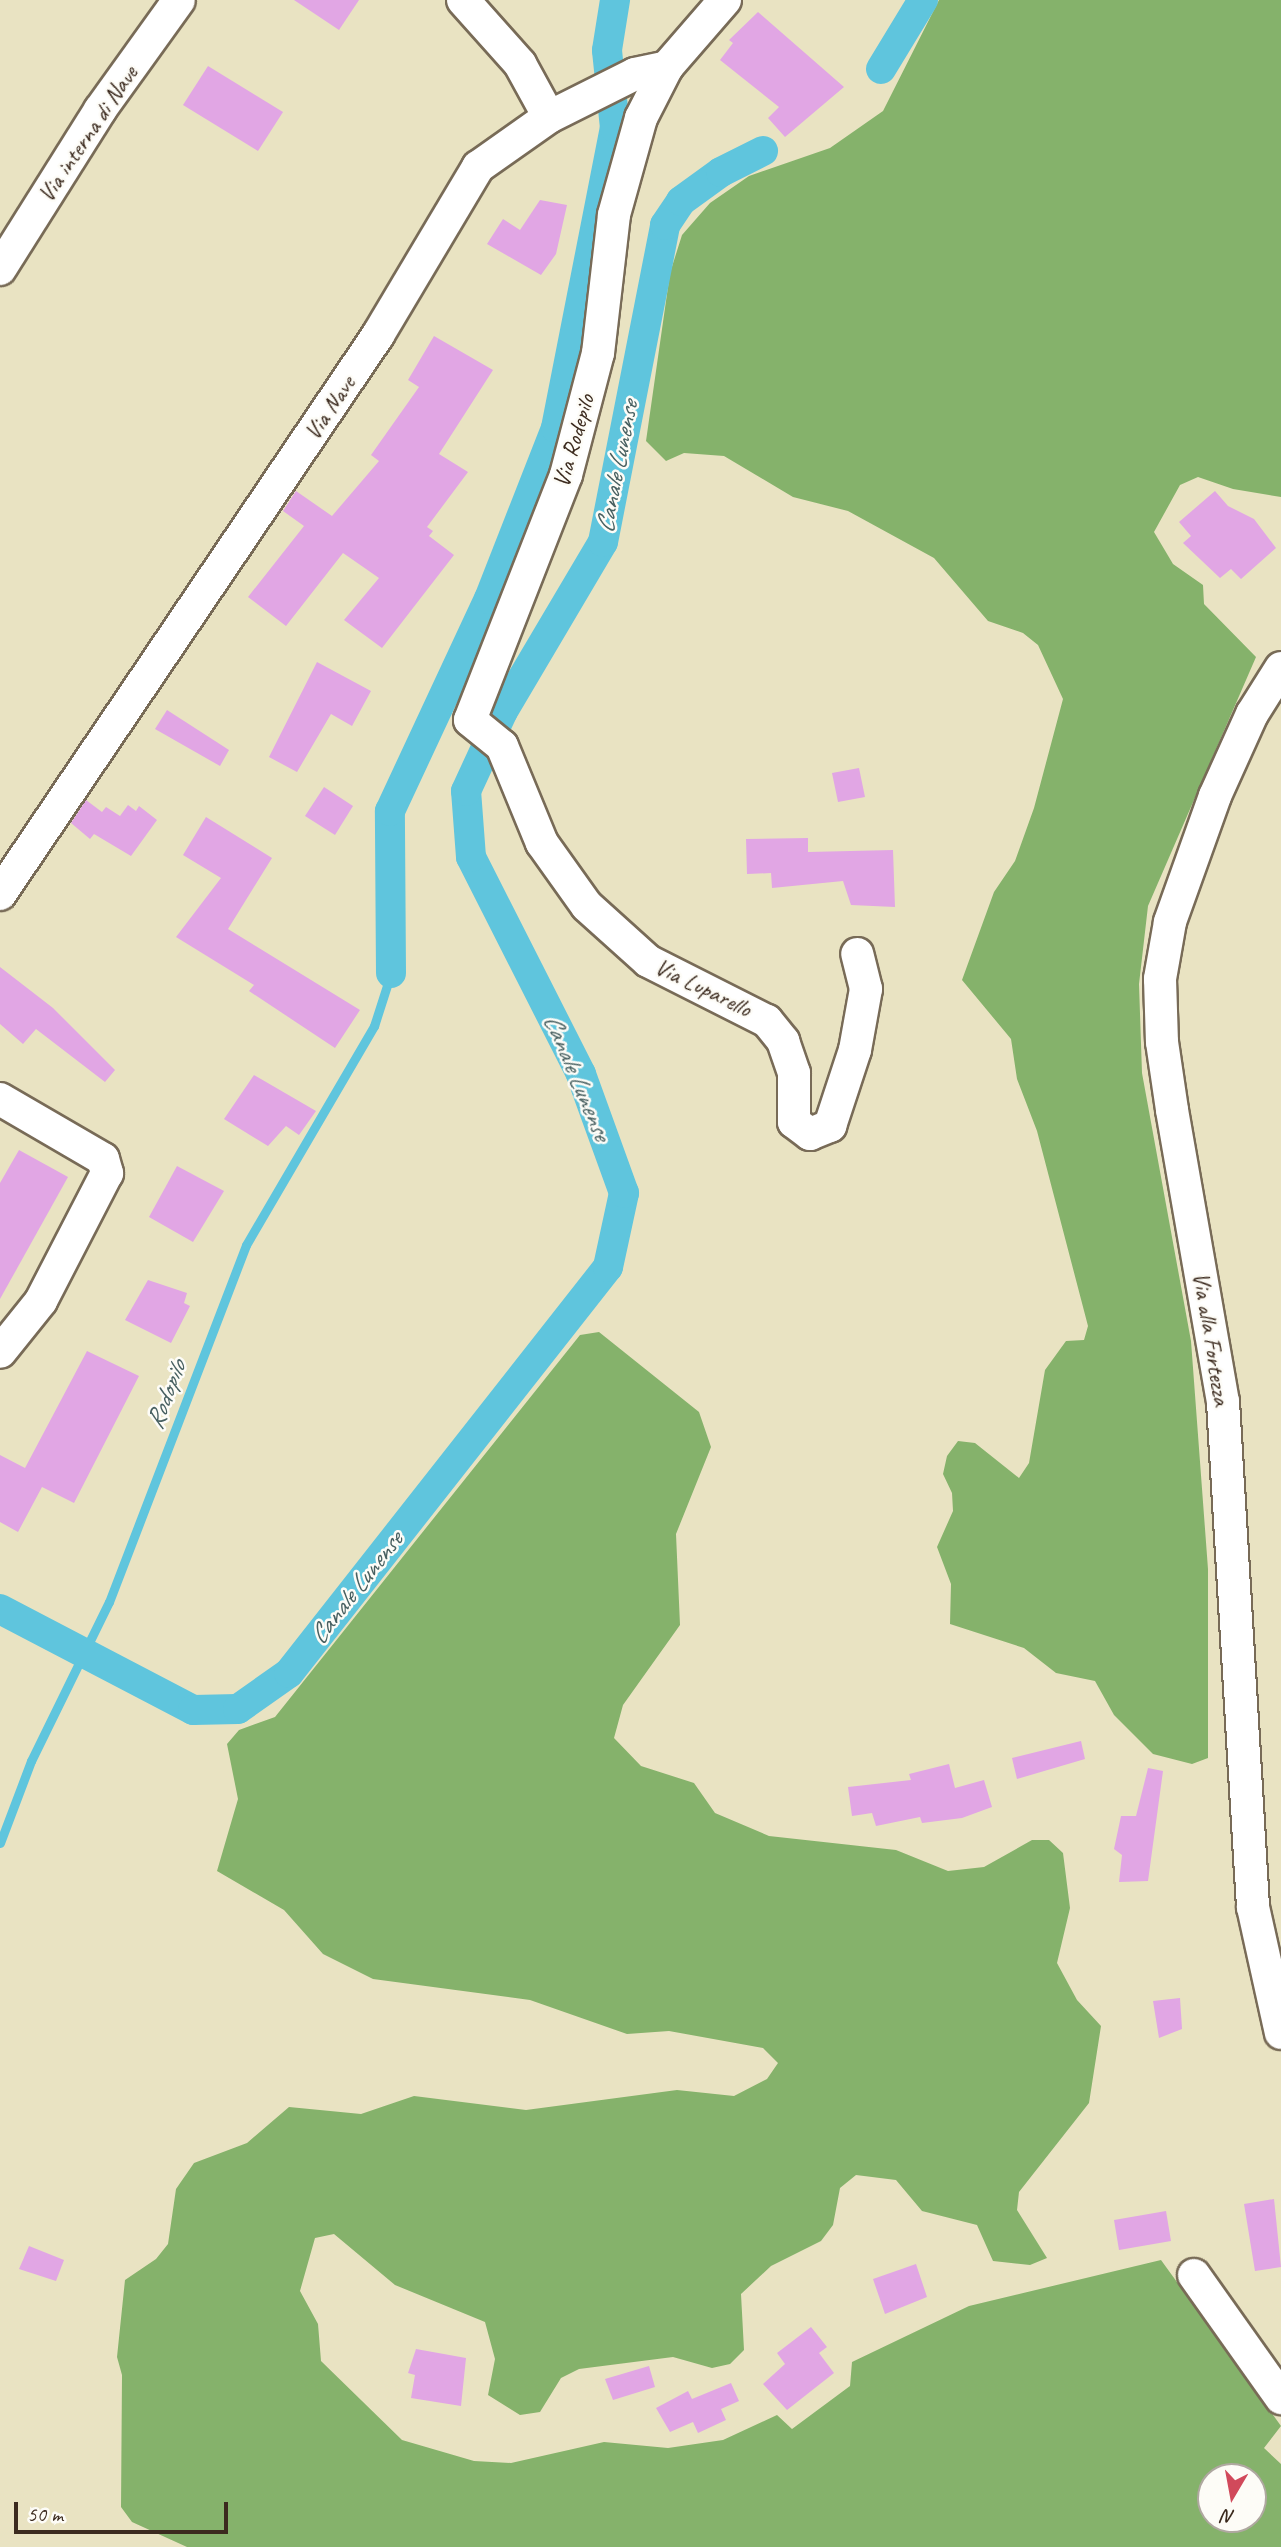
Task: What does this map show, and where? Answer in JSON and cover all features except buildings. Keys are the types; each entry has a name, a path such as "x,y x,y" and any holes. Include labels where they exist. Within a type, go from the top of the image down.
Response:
{"street":[{"name":"Via interna di Nave","path":"0,269 100,110 178,0"},
{"path":"463,0 520,64 549,117"},
{"path":"667,67 725,0"},
{"name":"Via Nave","path":"0,894 378,335 478,167 549,117 635,74 667,67"},
{"name":"Via Rodepilo","path":"522,791 492,739 470,720 566,475 598,353 614,215 641,118 667,67"},
{"name":"Via alla Fortezza","path":"1281,668 1252,714 1215,796 1170,922 1160,979 1162,1042 1172,1110 1223,1402 1253,1907 1281,2033"},
{"name":"Via Luparello","path":"522,791 542,843 587,906 648,961 767,1021 783,1041 794,1073 794,1122 810,1134 830,1126 855,1050 866,989 857,954"},
{"path":"0,1098 103,1159 107,1173 41,1301 0,1352"},
{"path":"1194,2275 1281,2398"}],"green space":[{"path":"939,0 1281,0 1281,497 1233,489 1198,477 1180,485 1154,532 1173,564 1203,585 1204,604 1256,657 1148,906 1139,984 1142,1073 1191,1341 1208,1569 1208,1758 1192,1764 1153,1754 1114,1715 1095,1681 1056,1673 1024,1648 950,1624 951,1584 937,1547 953,1511 952,1493 943,1474 947,1456 958,1441 975,1443 1019,1478 1029,1463 1045,1370 1066,1341 1084,1340 1088,1326 1037,1131 1017,1079 1011,1039 962,980 994,892 1015,861 1034,808 1063,699 1038,645 1023,633 988,621 934,558 848,511 793,497 724,456 684,453 666,461 646,441 670,273 682,235 710,203 749,176 830,148 883,111"},
{"path":"599,1332 699,1412 711,1447 676,1534 680,1625 623,1705 614,1738 641,1766 694,1783 715,1813 769,1836 896,1850 948,1871 984,1867 1032,1840 1049,1840 1063,1853 1070,1908 1057,1963 1077,2000 1101,2026 1089,2103 1019,2192 1017,2210 1047,2258 1030,2265 993,2261 977,2225 922,2211 896,2180 856,2175 840,2188 833,2225 821,2241 771,2266 741,2294 744,2350 730,2364 712,2368 673,2357 579,2369 561,2378 540,2412 520,2415 488,2395 495,2359 485,2322 395,2285 334,2234 315,2238 300,2291 318,2324 321,2361 402,2440 474,2461 511,2463 604,2442 668,2448 723,2440 777,2415 792,2429 850,2386 852,2362 969,2306 1161,2260 1281,2426 1264,2448 1281,2464 1281,2547 187,2547 132,2522 121,2507 122,2375 117,2357 125,2280 156,2259 168,2244 176,2189 194,2163 247,2143 289,2107 361,2114 414,2096 526,2110 677,2090 734,2096 767,2079 778,2063 763,2048 669,2031 627,2034 530,2000 373,1979 323,1954 284,1910 217,1871 238,1799 227,1744 239,1730 275,1717 580,1335"}],"waterway":[{"path":"391,973 390,811 489,599 556,428 615,128 607,50 615,0"},
{"name":"Canale Lunense","path":"881,69 923,0"},
{"name":"Canale Lunense","path":"0,1609 193,1710 238,1709 289,1673 608,1267 624,1193 581,1074 471,857 466,791 503,711 603,542 665,225 681,201 721,172 763,151"},
{"name":"Rodopilo","path":"0,1843 31,1761 109,1602 246,1245 374,1026 391,973"}]}
